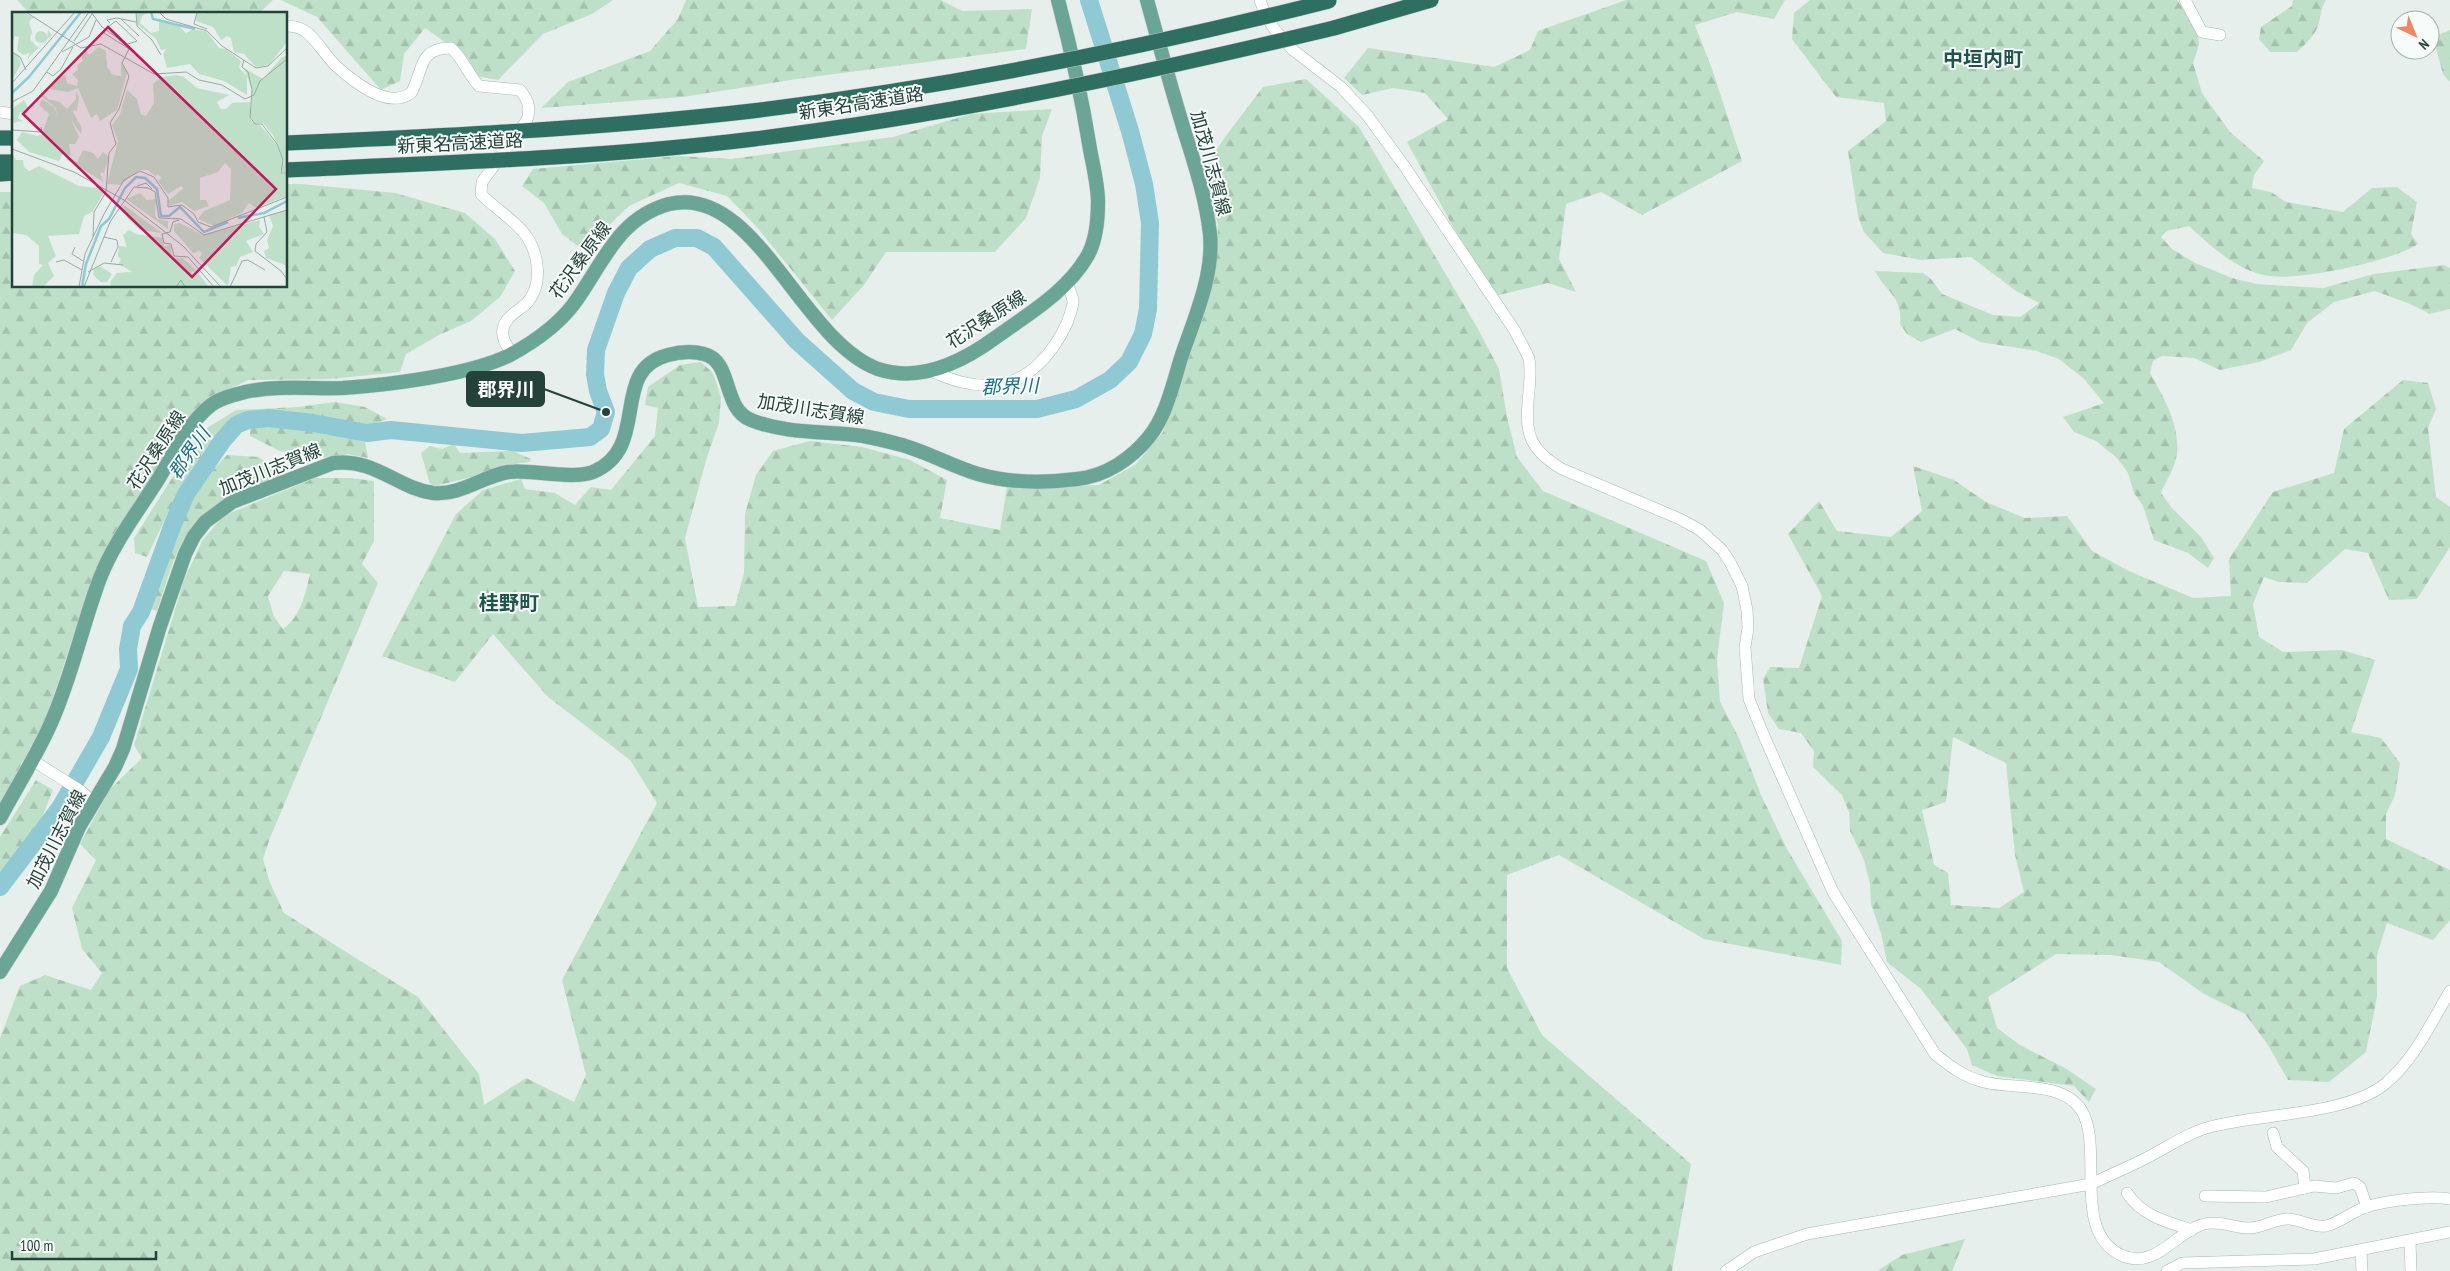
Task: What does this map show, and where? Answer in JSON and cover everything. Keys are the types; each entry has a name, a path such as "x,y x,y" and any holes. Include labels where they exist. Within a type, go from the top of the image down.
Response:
{"highway":[{"name":"新東名高速道路","path":"288,143 497,134 618,125 752,111 927,86 1059,63 1207,32 1331,0"},
{"name":"新東名高速道路","path":"288,170 523,160 754,139 1065,88 1213,57 1334,28 1431,0"}],"main road":[{"name":"花沢桑原線","path":"0,818 34,761 51,722 100,578 111,554 187,432 214,402 249,391 345,388 426,378 478,366 512,354 535,341 573,305 606,252 631,223 650,211 672,203 692,202 710,207 744,229 768,256 830,336 850,354 888,372 915,373 949,366 978,351 1046,302 1067,283 1087,256 1093,243 1098,199 1081,94 1058,0"},
{"name":"加茂川志賀線","path":"0,972 51,891 80,827 123,749 160,626 185,554 194,536 211,517 232,502 333,463 348,461 364,465 434,493 448,493 509,472 587,474 609,462 621,450 627,432 636,384 645,367 657,358 677,352 705,354 714,359 723,374 734,407 747,419 784,428 867,437 910,447 979,474 1034,482 1077,479 1095,476 1115,467 1131,456 1157,426 1170,392 1199,304 1210,240 1203,190 1147,0"}],"street":[{"path":"1260,0 1265,14 1275,30 1293,50 1341,88 1368,115 1515,331 1529,359 1527,427 1532,444 1546,460 1562,469 1680,519 1700,530 1722,550 1742,586 1748,610 1745,647 1749,699 1791,800 1833,892 1935,1054 1959,1073 1985,1082 2063,1094 2081,1110 2086,1122 2090,1148 2093,1211 2101,1236 2112,1249 2121,1255 2140,1259 2151,1257 2192,1230 2214,1223 2251,1228 2287,1219 2326,1226 2367,1207 2437,1198 2450,1199"},
{"path":"2185,0 2202,32 2220,35"},
{"path":"288,26 304,30 337,67 370,91 388,98 399,99 411,93 425,57 437,49 450,48 457,54 469,75 479,86 520,90 527,98 530,110 527,120 482,182 480,194 524,232 531,244 537,266 537,286 534,293 528,302 508,319 503,327 503,337 512,354"},
{"path":"929,370 957,383 996,385 1015,380 1029,372 1058,342 1070,315 1073,302 1067,283"},
{"path":"34,761 81,791 94,803"},
{"path":"1726,1271 1754,1252 1807,1234 2091,1184 2207,1128 2232,1121 2334,1106 2369,1094 2385,1084 2405,1063 2450,991"},
{"path":"2273,1134 2277,1147 2303,1171 2305,1188"},
{"path":"2205,1196 2266,1197 2314,1186 2336,1188 2354,1183 2360,1187 2367,1207"},
{"path":"2127,1193 2133,1202 2149,1214 2192,1230"},
{"path":"2169,1270 2182,1263 2219,1266 2267,1266 2410,1242 2450,1232"},
{"path":"2410,1242 2411,1271"},
{"path":"2361,1251 2362,1271"},
{"path":"2314,1259 2314,1271"}],"green space":[{"path":"17,0 273,0 260,12 28,12"},
{"path":"281,0 613,0 592,14 543,34 498,80 469,75 449,45 425,28 404,54 400,81 381,90 317,17"},
{"path":"686,0 941,0 962,11 1032,9 1026,49 804,78 682,97 541,108 568,82 650,51 678,19"},
{"path":"1626,0 1785,0 1774,19 1737,12 1695,25 1712,69 1742,161 1642,215 1601,192 1566,204 1559,259 1576,292 1548,283 1491,297 1407,142 1448,119 1425,93 1393,88 1362,95 1344,78 1368,48 1494,67 1530,50 1538,31"},
{"path":"1810,0 2177,0 2198,31 2199,45 2193,63 2202,93 2230,132 2264,161 2254,175 2252,188 2271,192 2286,202 2343,212 2372,188 2397,187 2417,202 2411,234 2418,244 2368,263 2323,273 2283,277 2257,273 2236,264 2216,250 2189,226 2167,231 2161,237 2172,249 2195,263 2232,278 2257,284 2323,288 2374,274 2444,265 2450,268 2450,309 2430,314 2410,304 2375,291 2334,302 2307,323 2291,350 2259,362 2220,370 2194,358 2162,356 2153,361 2150,373 2170,411 2177,443 2175,463 2161,493 2171,507 2201,537 2214,558 2208,568 2188,553 2154,540 2143,506 2134,493 2128,473 2117,458 2096,441 2074,432 2063,417 2104,403 2084,379 2059,359 2037,351 1980,342 1955,329 1921,342 1907,334 1900,324 1899,307 1893,295 1875,271 1923,273 1931,279 1942,294 1993,315 2020,317 2039,303 2016,291 1971,257 1921,260 1883,253 1864,232 1858,216 1848,151 1886,121 1884,103 1836,97 1792,39 1794,13"},
{"path":"2293,0 2326,0 2322,8 2318,27 2310,39 2297,52 2270,52 2259,39 2261,27 2292,6"},
{"path":"2450,30 2450,82 2443,74 2439,60 2440,34"},
{"path":"1306,79 1359,127 1478,329 1499,369 1507,417 1517,457 1543,491 1706,561 1724,603 1717,659 1720,702 1739,738 1761,795 1787,849 1842,941 1841,965 1704,939 1559,855 1507,875 1507,968 1542,1035 1691,1164 1672,1271 0,1271 0,1038 20,986 45,975 91,990 102,973 82,949 72,908 96,860 80,844 110,789 142,758 134,745 184,580 202,541 223,516 315,478 350,478 374,481 374,541 362,564 378,583 270,838 263,859 270,883 284,913 418,997 479,1074 484,1105 526,1078 574,1102 586,1075 562,980 657,803 630,760 548,697 493,634 455,682 382,656 456,514 483,490 521,479 525,489 555,493 575,505 591,487 611,490 655,436 658,408 645,405 648,387 680,365 701,362 713,373 721,397 719,423 707,457 685,538 698,607 735,606 744,573 745,514 756,475 773,451 810,441 862,447 910,460 947,480 940,518 1000,530 1007,488 1099,485 1135,465 1163,432 1204,315 1216,268 1218,224 1202,172 1225,137 1263,87","holes":["284,571 310,574 298,611 283,629 274,617 268,596"]},
{"path":"1052,109 1042,136 1040,178 1026,218 995,252 886,252 864,285 832,320 756,226 727,196 679,183 629,206 583,250 562,234 544,203 522,186 533,169 678,156 731,159 893,137 971,114"},
{"path":"288,184 395,193 465,213 495,239 515,271 500,297 471,321 439,335 406,354 400,372 330,379 248,380 214,397 105,554 83,607 46,719 0,803 0,192 12,192 12,288 288,288"},
{"path":"2403,380 2428,383 2436,409 2428,428 2436,497 2450,507 2450,547 2417,599 2389,600 2368,553 2345,549 2307,583 2279,582 2264,577 2253,604 2259,637 2283,652 2342,650 2375,660 2351,732 2381,738 2400,763 2395,795 2386,814 2386,839 2450,870 2450,920 2433,940 2387,923 2377,955 2377,997 2366,1052 2329,1082 2288,1080 2268,1045 2245,1014 2204,994 2159,962 2111,955 2056,954 1988,997 1997,1028 2020,1045 2065,1068 2096,1089 2089,1102 2074,1086 1997,1076 1972,1065 1967,1049 1921,989 1887,962 1881,933 1871,904 1870,884 1864,860 1850,831 1849,812 1842,795 1813,767 1814,751 1801,733 1779,729 1768,713 1763,679 1770,667 1799,668 1822,596 1788,534 1819,501 1837,531 1891,537 1922,511 1913,466 1954,480 1986,502 2025,518 2067,516 2092,551 2129,571 2193,598 2231,596 2229,559 2273,492 2334,473 2344,429","holes":["1953,737 2006,763 2015,855 2024,892 1999,908 1951,905 1948,873 1934,865 1922,810 1946,802"]},
{"path":"335,402 365,407 387,419 369,426 287,413 239,419 227,429 168,513 147,557 135,553 134,538 192,447 207,428 236,410 298,407"},
{"path":"300,424 326,435 339,435 365,442 368,458 348,454 329,458 280,451 250,436 250,428"},
{"path":"454,444 460,453 513,451 531,459 529,462 502,466 480,475 435,486 430,484 421,453 430,446 442,449"},
{"path":"227,455 258,457 286,474 230,498 201,517 183,541 157,611 151,609 154,587 193,491"},
{"path":"36,780 53,790 43,815 0,876 0,837"},
{"path":"1965,1239 1952,1271 1877,1271 1902,1255"}],"waterway":[{"name":"郡界川","path":"0,887 60,808 101,737 129,669 128,649 132,626 141,612 173,524 186,494 223,440 236,425 248,420 269,418 313,423 367,433 391,430 522,443 590,437 601,429 606,412 598,391 595,374 596,350 616,293 629,268 650,249 675,238 697,238 714,247 797,341 853,391 874,402 909,409 1037,409 1076,399 1110,380 1129,362 1143,334 1148,309 1150,223 1144,184 1130,131 1089,0"}],"place":[{"name":"郡界川","path":"606,412"}],"district":[{"name":"中垣内町","path":"1983,59"},
{"name":"桂野町","path":"509,603"}]}
